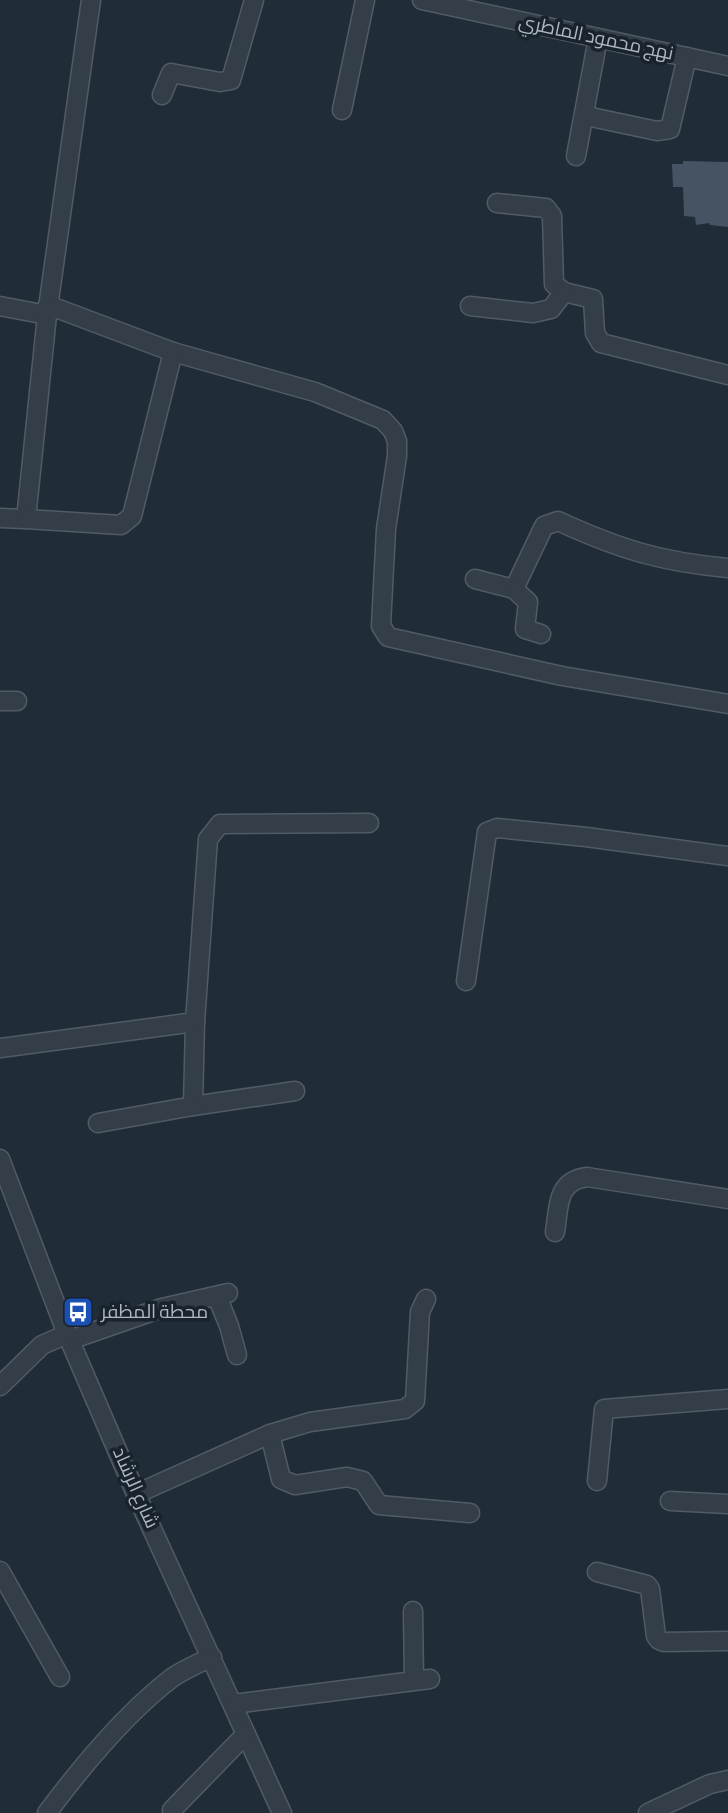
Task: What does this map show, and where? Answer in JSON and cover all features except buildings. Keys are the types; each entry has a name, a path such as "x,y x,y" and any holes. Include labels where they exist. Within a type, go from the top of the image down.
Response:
{"street":[{"path":"26,519 48,310 91,0"},
{"path":"162,95 171,73 220,82 231,80 254,0"},
{"path":"342,110 365,0"},
{"name":"نهج محمود الماطري","path":"422,0 728,66"},
{"path":"576,156 598,38"},
{"path":"586,112 591,117 657,131 670,129 687,57"},
{"path":"497,203 546,208 552,216 554,284 564,292 593,299 595,332 601,343 728,375"},
{"path":"470,306 533,313 551,310 564,292"},
{"path":"0,306 48,310 173,352 315,392 383,419 397,441 386,529 382,626 388,637 562,676 728,704"},
{"path":"0,518 121,525 132,516 173,352"},
{"path":"514,589 544,526 558,521 601,541 642,555 685,564 728,568"},
{"path":"475,579 514,589 528,602 525,629 541,634"},
{"path":"193,1106 195,1022 208,839 220,824 369,823"},
{"path":"466,981 487,832 497,828 728,856"},
{"path":"0,1048 195,1022"},
{"path":"97,1123 295,1091"},
{"name":"شارع الرشاد","path":"0,1159 68,1337 282,1813"},
{"path":"555,1232 561,1193 567,1184 580,1178 728,1199"},
{"path":"0,1386 42,1345 162,1308 222,1294 237,1355"},
{"path":"136,1493 270,1434 310,1422 405,1409 415,1401 421,1312 426,1298"},
{"path":"597,1481 604,1409 728,1399"},
{"path":"270,1434 281,1479 295,1485 347,1477 363,1481 379,1505 470,1513"},
{"path":"670,1501 728,1504"},
{"path":"0,1571 60,1676"},
{"path":"597,1572 646,1585 650,1589 656,1636 659,1640 728,1641"},
{"path":"233,1704 422,1679 413,1611"},
{"path":"47,1813 106,1742 155,1693 175,1676 212,1657"},
{"path":"172,1810 246,1734"},
{"path":"648,1813 710,1784 728,1780"}],"place":[{"name":"محطة المظفر","path":"78,1312"}]}
